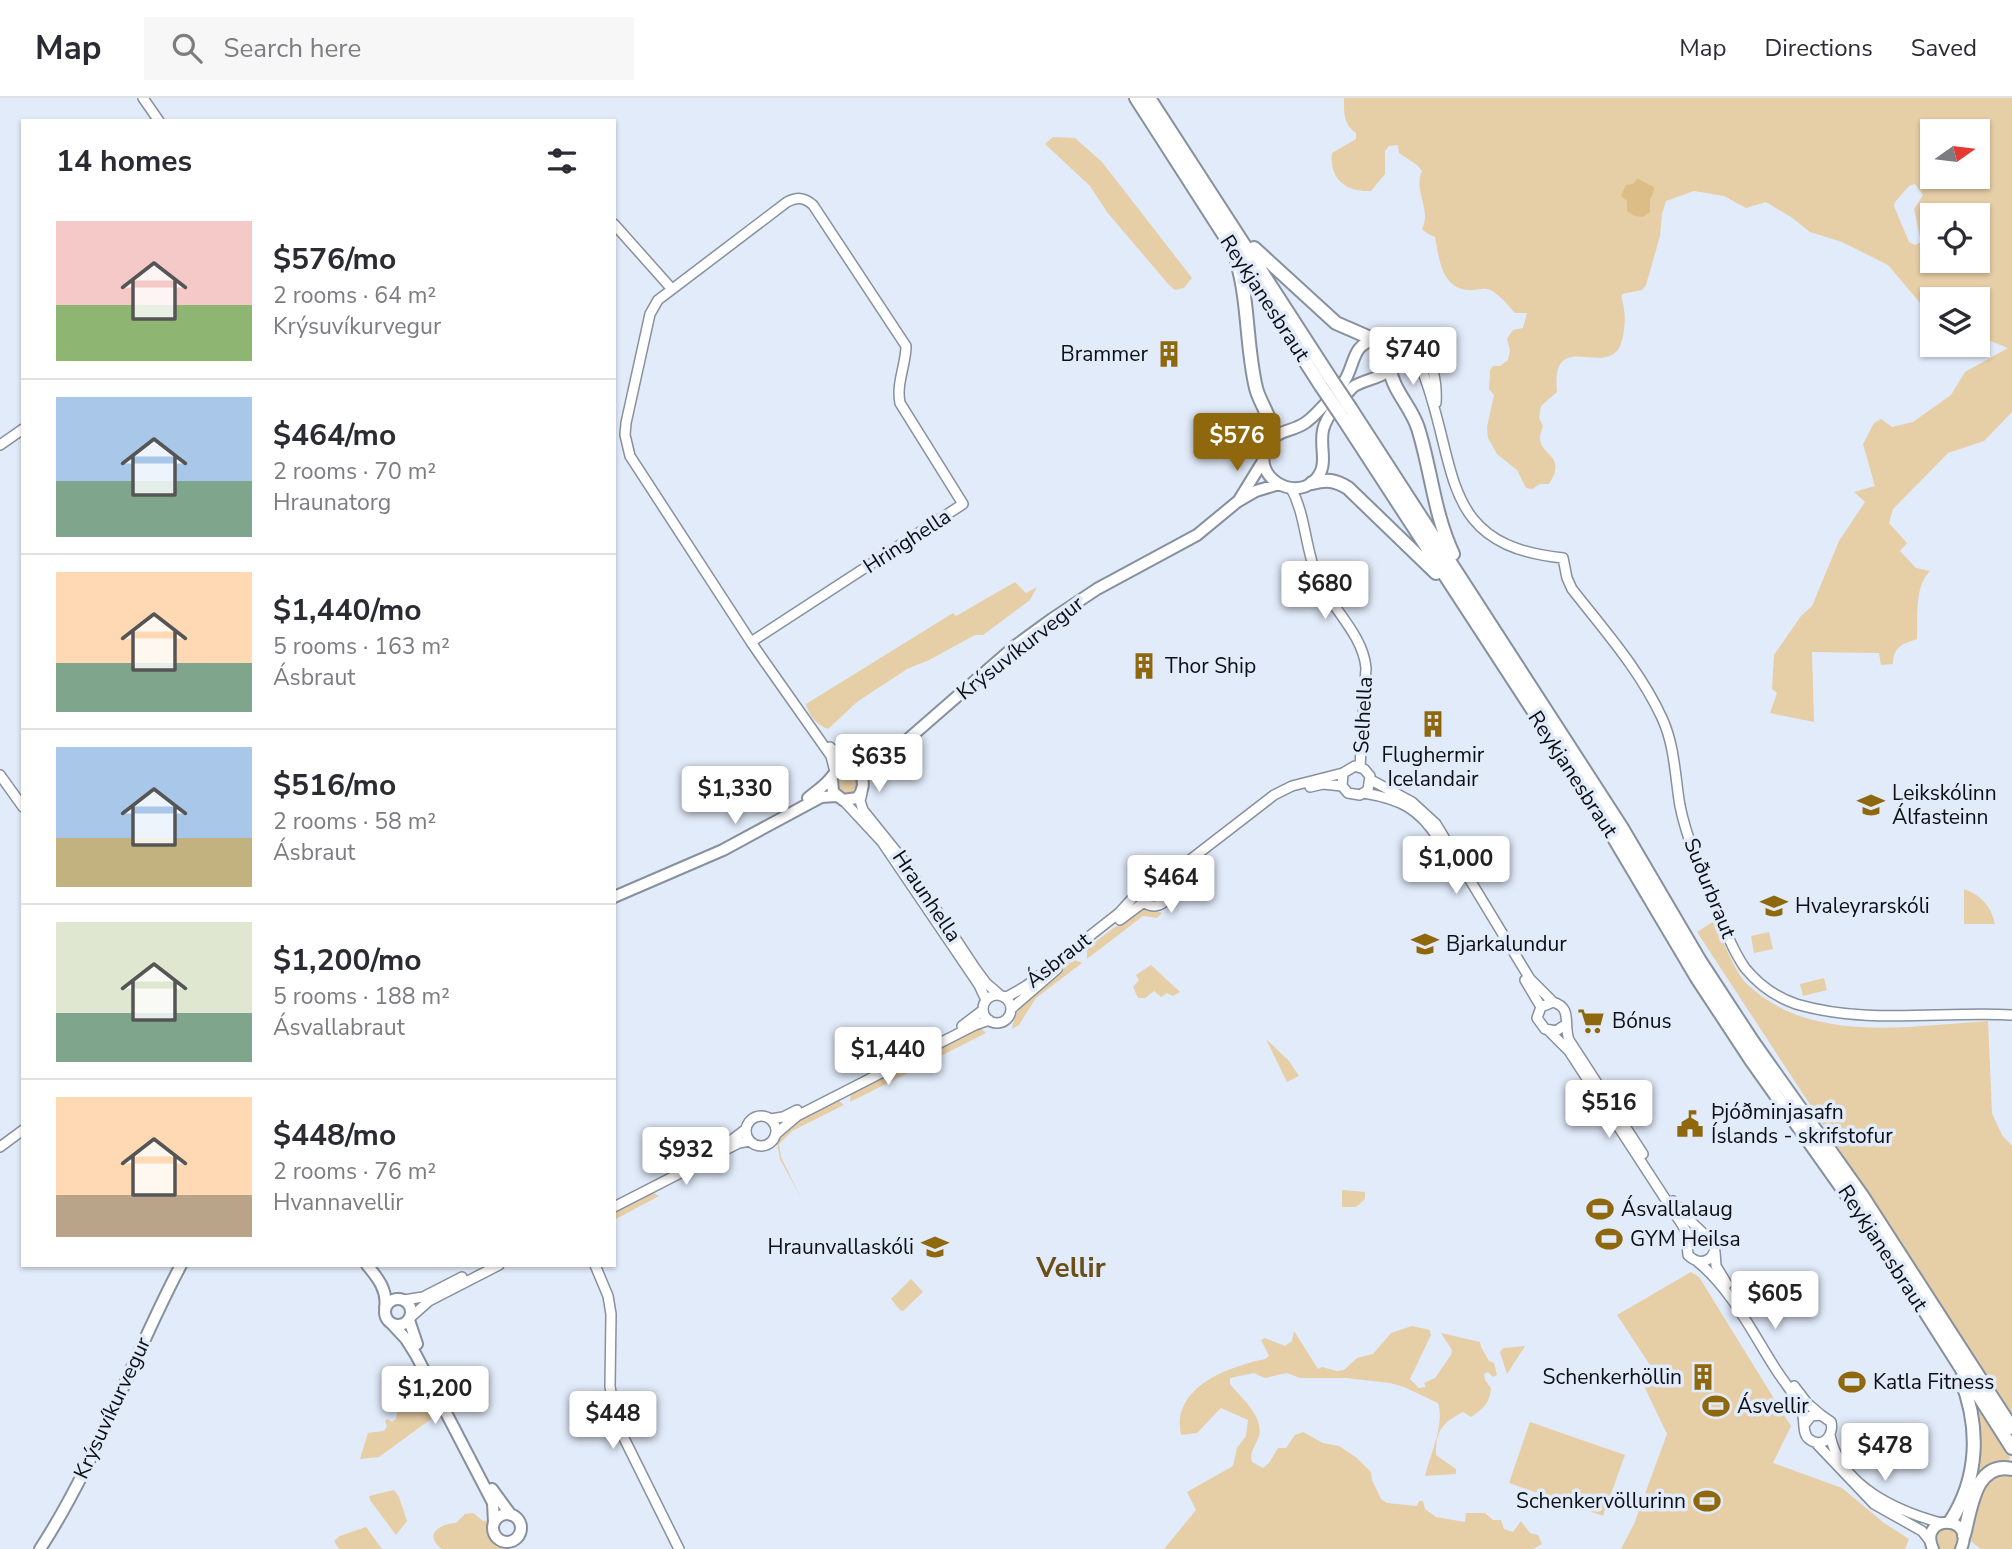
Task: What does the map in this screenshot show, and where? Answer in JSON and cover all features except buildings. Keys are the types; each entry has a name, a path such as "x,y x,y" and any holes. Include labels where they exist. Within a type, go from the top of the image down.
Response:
{"highway":[{"name":"Reykjanesbraut","path":"1136,98 1227,239 1527,677 1622,828 1700,961 1753,1042 1863,1197 2012,1427"},
{"name":"Reykjanesbraut","path":"1149,98 1219,204 1326,382"},
{"path":"1219,204 1257,251 1321,310 1346,329 1381,343"},
{"path":"1227,239 1241,275 1254,379 1260,401 1272,426 1271,440"},
{"path":"1391,366 1393,384 1409,406 1418,429 1439,516 1452,551 1527,677"},
{"name":"Reykjanesbraut","path":"1347,413 1620,846 1697,978 1751,1060 1843,1187 2012,1448"},
{"path":"1308,484 1324,480 1348,488 1421,557 1440,577 1508,680 1533,710"},
{"path":"1946,1523 1966,1489 1975,1441 1971,1408 1950,1353"},
{"path":"1963,1541 1973,1499 1981,1480 1995,1469 2012,1469"}],"main road":[{"path":"1264,461 1266,472 1279,484 1291,488 1308,484 1323,464 1322,433 1329,416 1354,387 1379,377 1391,366 1392,354 1381,343 1367,341 1358,349 1344,382 1310,419 1279,432 1271,440"},
{"name":"Krýsuvíkurvegur","path":"1237,502 1264,461 1264,453 1271,440"},
{"name":"Krýsuvíkurvegur","path":"863,789 883,761 1033,632 1087,595 1197,535 1237,502 1262,488 1279,484"},
{"name":"Krýsuvíkurvegur","path":"854,769 869,768 883,761"},
{"path":"616,896 723,849 793,812 821,797 853,800 863,789 863,777 854,769 842,768 793,812"},
{"path":"833,776 831,788 840,798"},
{"name":"Krýsuvíkurvegur","path":"40,1549 93,1454 146,1335 180,1267"},
{"path":"368,1267 386,1294 385,1316 416,1354 493,1503 494,1533 510,1549"},
{"path":"376,1267 411,1307 412,1335 478,1466 494,1492 520,1524 520,1549"},
{"path":"385,1308 389,1302 402,1299"},
{"path":"392,1324 402,1325 410,1318"},
{"path":"494,1523 499,1517 511,1515"},
{"path":"1931,1546 1931,1532 1946,1523 1958,1526 1963,1541 1973,1549"},
{"path":"500,1540 508,1542 518,1537"}],"street":[{"path":"143,98 158,119"},
{"name":"Hringhella","path":"800,198 813,205 906,346 899,386 900,402 962,504 751,642 630,456 626,423 650,314 658,300 787,202 800,198"},
{"path":"616,226 671,288"},
{"path":"1381,343 1416,351 1428,361 1435,379 1435,408"},
{"path":"1391,366 1410,359 1419,364 1435,408"},
{"name":"Suðurbraut","path":"1435,408 1447,462 1457,490 1474,520 1489,535 1516,550 1563,558 1564,569 1572,589 1597,617 1626,658 1663,720 1671,746 1681,809 1693,849 1729,938 1753,977 1778,996 1825,1011 1876,1016 2012,1015"},
{"path":"0,445 21,430"},
{"name":"Selhella","path":"1301,512 1308,484"},
{"name":"Selhella","path":"1291,488 1301,512 1317,577 1334,609 1364,654 1366,676 1360,766"},
{"path":"751,642 833,759 833,776"},
{"path":"813,730 854,769"},
{"path":"1162,878 1168,890 1167,898 1161,904 1153,906 1144,902 1139,891 1145,878 1162,878 1173,873 1274,795 1292,786 1343,773 1350,767 1360,766 1371,780 1412,802 1436,824 1530,979 1553,1002 1565,1009 1565,1024 1572,1046 1683,1214 1714,1240 1719,1272 1791,1382 1807,1403 1831,1422 1830,1435 1837,1455 1864,1487 1897,1508 1946,1523"},
{"path":"1342,786 1343,773"},
{"path":"0,775 21,804"},
{"path":"1364,793 1371,780"},
{"path":"1168,890 1183,873 1276,800 1294,791 1314,786 1342,786 1352,795 1364,793 1396,800 1423,819 1443,846 1541,1007"},
{"name":"Hraunhella","path":"863,789 860,801 863,810 904,861 986,983 1003,997"},
{"name":"Hraunhella","path":"840,798 882,842 979,985 985,1005"},
{"name":"Ásbraut","path":"1003,997 1026,986 1119,913 1139,891"},
{"name":"Ásbraut","path":"1011,1009 1038,984 1144,902"},
{"path":"994,995 1003,997 1011,1009 1002,1022 989,1020 975,1024 797,1116 776,1134 772,1142 763,1146 750,1141 739,1143 616,1203 725,1144 757,1117 771,1119 790,1114 956,1030 994,995"},
{"path":"1553,1002 1541,1007 1538,1021 1569,1051 1681,1223 1688,1255 1718,1280 1801,1407 1806,1435 1874,1504 1922,1531 1931,1546"},
{"path":"985,1005 989,1020"},
{"path":"1549,1031 1556,1031 1565,1024"},
{"path":"771,1119 776,1134"},
{"path":"746,1129 750,1141"},
{"path":"0,1147 21,1131"},
{"path":"1687,1242 1694,1234 1703,1233"},
{"path":"1698,1262 1708,1260 1715,1252"},
{"path":"402,1299 423,1297 482,1267"},
{"path":"410,1318 429,1301 495,1267"},
{"path":"596,1267 608,1296 611,1314 610,1386 615,1420 679,1549"},
{"path":"1805,1424 1811,1416 1821,1415"},
{"path":"1815,1442 1825,1441 1830,1435"}],"shaded area":[{"path":"1344,98 2012,98 2012,412 1984,441 1948,453 1893,509 1889,523 1907,543 1900,551 1916,568 1930,571 1919,594 1917,639 1899,647 1893,664 1881,665 1879,653 1812,652 1814,722 1770,713 1777,693 1772,689 1774,655 1801,616 1812,606 1839,541 1865,502 1854,492 1875,486 1863,444 1874,423 1881,419 1892,427 1913,422 1951,395 1965,372 2008,348 1990,341 1990,287 1920,287 1920,303 1888,265 1842,242 1810,232 1766,202 1746,208 1724,196 1694,191 1666,201 1660,236 1646,285 1642,290 1622,294 1625,324 1619,348 1611,355 1601,358 1569,357 1562,362 1557,373 1557,392 1541,406 1539,418 1543,426 1541,443 1554,461 1554,474 1549,484 1526,488 1517,470 1497,454 1488,438 1487,427 1494,395 1489,389 1490,370 1508,360 1510,350 1507,339 1513,330 1523,328 1527,313 1515,313 1490,290 1459,288 1447,278 1440,262 1435,237 1422,229 1425,215 1420,186 1422,171 1399,153 1398,145 1389,146 1385,151 1385,174 1371,191 1347,187 1341,182 1333,170 1332,153 1356,139 1356,133 1346,122"},
{"path":"1053,137 1075,138 1102,162 1192,278 1184,288 1175,290 1169,285 1107,212 1090,186 1045,144"},
{"path":"1638,178 1654,188 1650,212 1643,217 1627,211 1627,201 1621,196 1626,185 1633,184"},
{"path":"1015,582 1026,593 1037,587 1030,600 983,635 975,635 907,669 857,702 828,729 811,716 806,704 953,613 956,616"},
{"path":"847,772 856,775 859,784 856,793 847,796 838,793 835,784 838,775"},
{"path":"1964,889 1984,902 1995,924 1964,924"},
{"path":"1142,907 1162,913 1157,918 1143,916 1087,959 1087,948"},
{"path":"1714,921 1733,963 1746,983 1771,1003 1799,1016 1829,1024 1893,1028 1988,1021 1992,1113 2002,1135 2012,1146 2012,1413 1697,932"},
{"path":"1769,932 1773,949 1754,953 1751,936"},
{"path":"1072,959 1082,963 1036,998 1019,1025 1012,1029 1015,1017 1027,997"},
{"path":"1151,965 1180,992 1173,996 1167,993 1161,997 1154,991 1145,998 1138,998 1133,987 1139,980 1136,975"},
{"path":"1824,978 1827,990 1803,996 1800,984"},
{"path":"978,1026 986,1033 929,1062 931,1050"},
{"path":"1266,1039 1289,1061 1299,1076 1287,1082"},
{"path":"915,1060 924,1065 850,1102 851,1092"},
{"path":"838,1100 844,1105 792,1131 779,1144 781,1157 801,1198 780,1159 777,1143 793,1122"},
{"path":"1342,1190 1365,1192 1365,1199 1356,1207 1342,1207"},
{"path":"652,1192 659,1196 616,1219 616,1209"},
{"name":"Ásvellir","path":"1691,1272 1699,1277 1791,1426 1773,1463 1842,1488 1884,1523 1909,1539 1905,1549 1621,1549 1634,1524 1667,1434 1644,1386 1650,1365 1617,1315"},
{"path":"911,1279 923,1292 903,1311 891,1299"},
{"path":"1412,1326 1430,1330 1431,1335 1410,1379 1419,1388 1426,1387 1424,1383 1435,1378 1451,1355 1452,1350 1441,1333 1480,1342 1489,1361 1494,1363 1497,1375 1493,1377 1488,1372 1484,1374 1491,1388 1485,1405 1471,1417 1463,1412 1456,1416 1445,1424 1439,1433 1436,1455 1456,1469 1456,1474 1425,1476 1440,1421 1438,1403 1390,1383 1346,1378 1300,1378 1287,1373 1265,1378 1254,1373 1230,1378 1230,1384 1251,1408 1258,1421 1259,1436 1252,1452 1252,1462 1263,1468 1278,1448 1286,1448 1295,1435 1303,1432 1323,1443 1339,1446 1357,1458 1371,1472 1381,1499 1387,1503 1417,1506 1419,1501 1423,1501 1425,1509 1436,1517 1465,1522 1466,1513 1485,1513 1493,1520 1501,1520 1504,1529 1513,1532 1521,1521 1530,1533 1538,1535 1542,1544 1533,1549 1164,1549 1196,1510 1187,1492 1233,1466 1237,1448 1246,1436 1248,1420 1221,1408 1197,1433 1181,1435 1180,1418 1193,1392 1220,1374 1269,1356 1261,1340 1265,1338 1285,1346 1292,1341 1294,1331 1318,1369 1322,1367 1337,1371 1344,1370 1357,1358 1373,1354 1391,1333"},
{"path":"1525,1346 1507,1374 1500,1352 1503,1348"},
{"path":"422,1397 435,1406 438,1414 379,1457 360,1459 368,1433 384,1431 387,1419 392,1422 396,1419 398,1407 411,1399"},
{"path":"1981,1411 2010,1457 2009,1460 1993,1465 1963,1525 1956,1521 1978,1463 1981,1436 1978,1412"},
{"path":"1530,1422 1625,1455 1603,1516 1509,1483"},
{"path":"1995,1474 2012,1474 2012,1549 1981,1549 1969,1540 1968,1536 1982,1485"},
{"path":"394,1490 407,1521 396,1535 369,1496"},
{"path":"473,1513 483,1521 490,1520 491,1537 504,1549 442,1549 436,1544 435,1531 456,1523 465,1514"},
{"path":"366,1527 382,1549 339,1549 334,1541 340,1536"},
{"path":"1952,1527 1961,1535 1957,1549 1938,1549 1934,1537 1939,1529"}],"place":[{"name":"Brammer","path":"1169,354"},
{"name":"Thor Ship","path":"1144,666"},
{"name":"Flughermir Icelandair","path":"1433,724"},
{"name":"Leikskólinn Álfasteinn","path":"1871,805"},
{"name":"Hvaleyrarskóli","path":"1774,906"},
{"name":"Bjarkalundur","path":"1425,944"},
{"name":"Bónus","path":"1591,1021"},
{"name":"Þjóðminjasafn Íslands - skrifstofur","path":"1690,1124"},
{"name":"Ásvallalaug","path":"1600,1209"},
{"name":"GYM Heilsa","path":"1609,1239"},
{"name":"Hraunvallaskóli","path":"935,1247"},
{"name":"Schenkerhöllin","path":"1703,1377"},
{"name":"Katla Fitness","path":"1852,1382"},
{"name":"Ásvellir","path":"1716,1406"},
{"name":"Schenkervöllurinn","path":"1707,1501"}],"district":[{"name":"Vellir","path":"1071,1268"}]}
